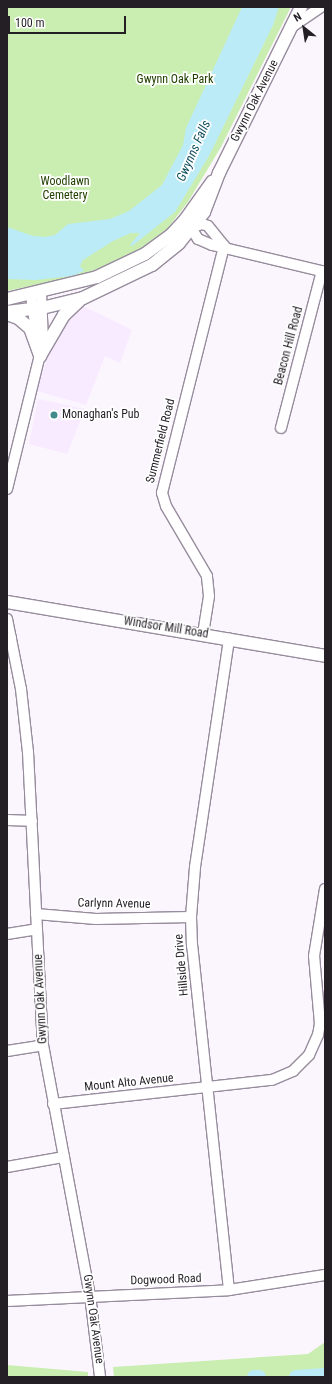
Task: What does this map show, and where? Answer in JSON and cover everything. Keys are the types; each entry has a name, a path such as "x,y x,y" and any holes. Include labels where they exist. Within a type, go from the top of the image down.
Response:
{"main road":[{"name":"Gwynn Oak Avenue","path":"7,299 36,294 97,277 120,268 161,244 204,212 219,173 293,26 301,7"},
{"name":"Gwynn Oak Avenue","path":"7,313 83,298 152,265 179,243 189,224"},
{"path":"40,356 64,315 83,298"},
{"path":"7,313 18,318 30,328 40,356"},
{"name":"Windsor Mill Road","path":"7,602 203,634 325,656"}],"street":[{"path":"293,26 320,7"},
{"path":"189,224 198,239 324,271"},
{"path":"189,224 202,224 208,226 224,246"},
{"name":"Summerfield Road","path":"203,634 209,596 207,576 166,506 162,487 224,246"},
{"name":"Beacon Hill Road","path":"281,428 324,271"},
{"path":"7,489 40,356 44,332 36,294"},
{"name":"Gwynn Oak Avenue","path":"7,619 26,726 43,1045 90,1295 100,1377"},
{"name":"Hillside Drive","path":"229,639 195,867 192,917 192,946 229,1290"},
{"path":"7,820 32,821"},
{"name":"Mount Alto Avenue","path":"53,1104 207,1089 282,1078 302,1064 316,1045 320,1024 314,956 325,889"},
{"name":"Carlynn Avenue","path":"36,914 96,919 192,917"},
{"path":"7,934 37,929"},
{"path":"7,1051 43,1045"},
{"path":"7,1167 64,1157"},
{"name":"Dogwood Road","path":"7,1301 90,1295 229,1290 325,1274"}],"shaded area":[{"path":"83,306 132,330 120,363 105,356 86,405 37,391 51,347 72,314"},
{"path":"38,399 85,409 67,454 29,444"}],"green space":[{"path":"7,7 291,7 221,147 188,202 167,229 141,248 112,264 74,277 7,291"},
{"path":"325,1342 325,1377 114,1377 113,1367 308,1354"},
{"path":"7,1365 88,1372 88,1377 7,1377"}],"water":[{"name":"Gwynns Falls","path":"242,7 279,7 273,25 209,156 175,212 132,246 130,245 140,233 131,233 113,241 83,260 80,266 84,271 72,276 36,280 7,279 7,227 33,236 45,237 55,235 68,224 110,219 129,211 162,185 183,145 186,128"}],"waterway":[{"path":"296,1377 325,1375"},
{"path":"254,1377 259,1377"}],"place":[{"name":"Monaghan's Pub","path":"54,415"}],"park label":[{"name":"Gwynn Oak Park","path":"175,80"},
{"name":"Woodlawn Cemetery","path":"65,189"}]}
